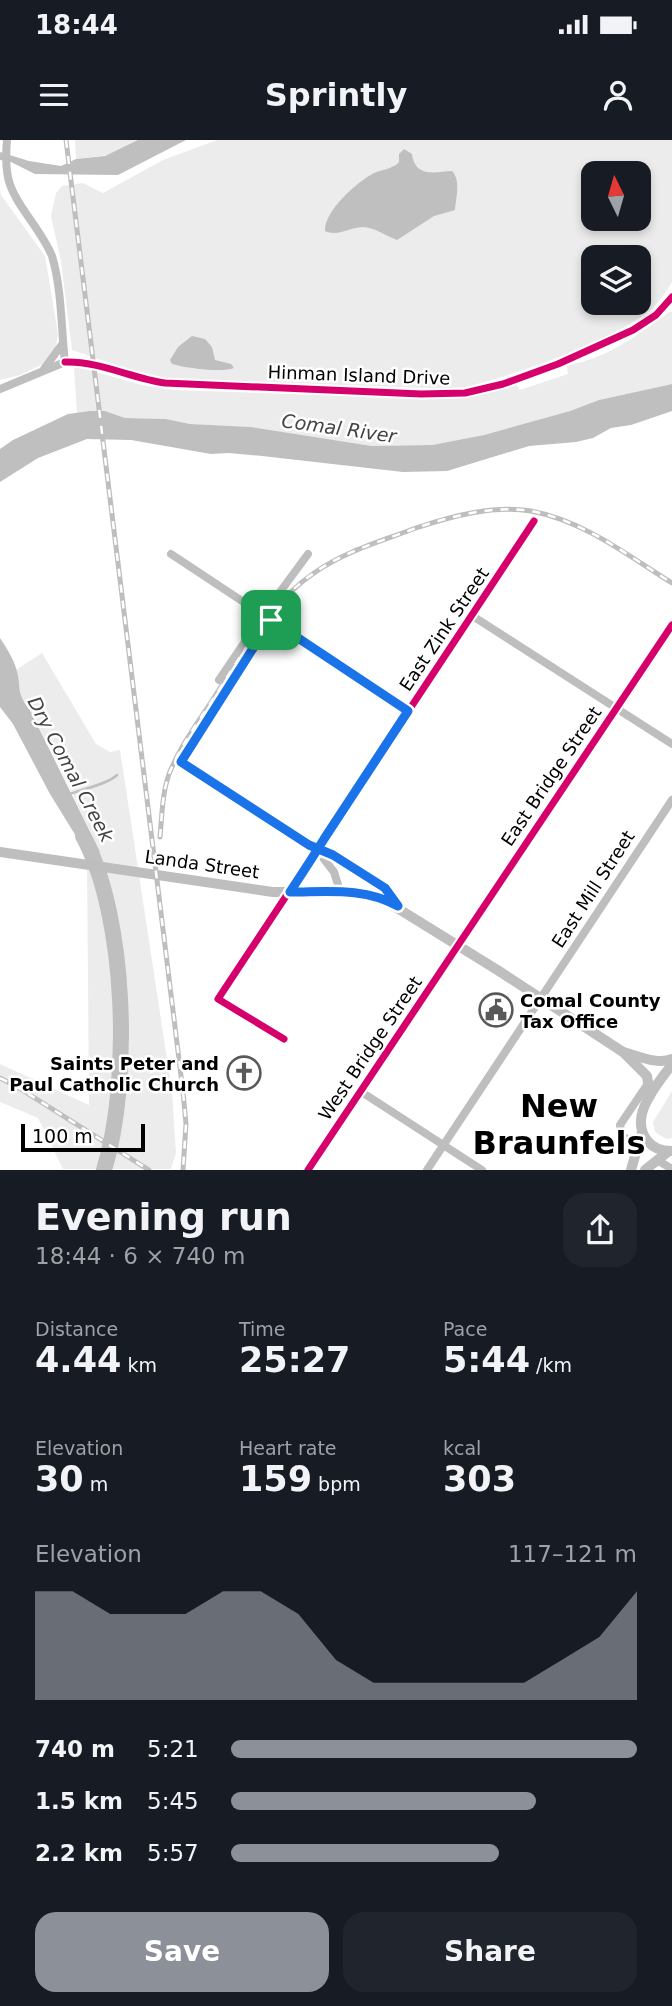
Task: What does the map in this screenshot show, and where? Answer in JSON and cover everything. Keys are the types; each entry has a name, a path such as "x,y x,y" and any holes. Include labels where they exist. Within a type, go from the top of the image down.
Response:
{"main road":[{"name":"Landa Street","path":"2,852 136,873 290,892 340,891 369,894 398,906 623,1052"},
{"path":"623,1052 669,1061 644,1107 642,1132 631,1170"},
{"path":"623,1052 647,1076 650,1096"},
{"path":"642,1132 654,1147 671,1151"},
{"path":"645,1170 671,1151"}],"street":[{"path":"0,389 65,362 53,260 47,244 12,192 5,164 7,140"},
{"name":"Hinman Island Drive","path":"65,362 88,363 135,378 165,383 421,394 465,393 503,384 558,364 633,330 656,315 672,297"},
{"path":"43,371 63,344"},
{"name":"East Zink Street","path":"284,1039 218,999 534,522"},
{"path":"171,554 408,711"},
{"path":"219,680 308,554"},
{"path":"471,615 672,744"},
{"path":"271,620 181,762 317,850 333,855 385,888 398,906"},
{"name":"East Bridge Street","path":"457,945 672,625"},
{"name":"East Mill Street","path":"428,1170 672,800"},
{"path":"317,850 334,872 340,891"},
{"name":"West Bridge Street","path":"308,1170 457,945"},
{"path":"669,1061 672,1050"},
{"path":"639,1146 622,1136 620,1125 649,1082"},
{"path":"360,1091 482,1170"},
{"path":"657,1160 672,1169"}],"shaded area":[{"path":"75,140 141,140 108,155 76,159"},
{"path":"138,140 186,140 118,175 35,174 11,162 0,160 0,152 29,161 61,166 76,159 105,156"},
{"path":"217,140 672,140 672,282 651,309 651,245 581,245 581,315 643,315 579,349 529,368 457,389 166,379 139,373 72,350 61,261 51,216 56,193 62,186 83,183 103,193 163,160"},
{"path":"404,149 412,154 414,162 421,170 452,171 457,184 455,210 434,216 397,240 364,227 335,233 325,231 330,215 343,198 367,177 396,165 399,162 399,154"},
{"path":"0,190 45,256 58,334 55,351 43,364 20,375 0,380"},
{"path":"672,312 672,384 599,400 484,435 432,445 372,446 251,427 125,418 105,411 77,413 74,368 78,367 142,385 175,390 445,399 476,396 516,384 520,390 568,374 567,366 620,346"},
{"path":"192,336 205,339 212,347 215,360 231,364 234,368 213,370 172,364 170,360 178,347"},
{"path":"672,384 672,411 631,425 611,428 593,438 529,446 447,471 403,472 262,456 211,454 131,440 87,439 38,458 0,482 0,449 68,414 105,411 125,418 251,427 372,446 432,445 484,435 599,400"},
{"path":"0,638 15,664 22,699 30,710 100,852 87,854 50,794 13,724 0,707"},
{"path":"42,653 96,744 110,752 120,750 172,1092 176,1153 171,1169 63,1169 38,1118 0,1102 0,1064 89,1105 87,854 100,852 62,772 18,691 16,670"},
{"path":"672,1091 672,1138 666,1139 655,1132 653,1122"}],"waterway":[{"path":"70,794 102,784 117,775"},
{"name":"Dry Comal Creek","path":"83,836 98,870 109,910 120,1001 118,1093 113,1134 104,1170"}],"railway":[{"path":"66,140 183,1092 186,1124 183,1170"},
{"path":"160,837 167,782 173,764 190,734 271,614 298,585 338,559 377,542 444,519 502,509 531,511 587,531 672,583"},
{"path":"0,1078 149,1170"}],"cycle path":[{"path":"65,362 90,364 165,383 421,394 465,393 503,384 558,364 633,330 656,315 672,297"},
{"path":"284,1039 218,999 534,521"},
{"path":"308,1170 672,625"}],"place":[{"name":"Comal County Tax Office","path":"496,1010"},
{"name":"Saints Peter and Paul Catholic Church","path":"244,1073"}],"district":[{"name":"New Braunfels","path":"559,1124"}],"route":[{"path":"271,620 181,762 317,850 333,855 385,888 398,906 357,892 290,892 296,882 317,850 324,839 408,711 271,620"}],"water label":[{"name":"Comal River","path":"339,428"}]}
